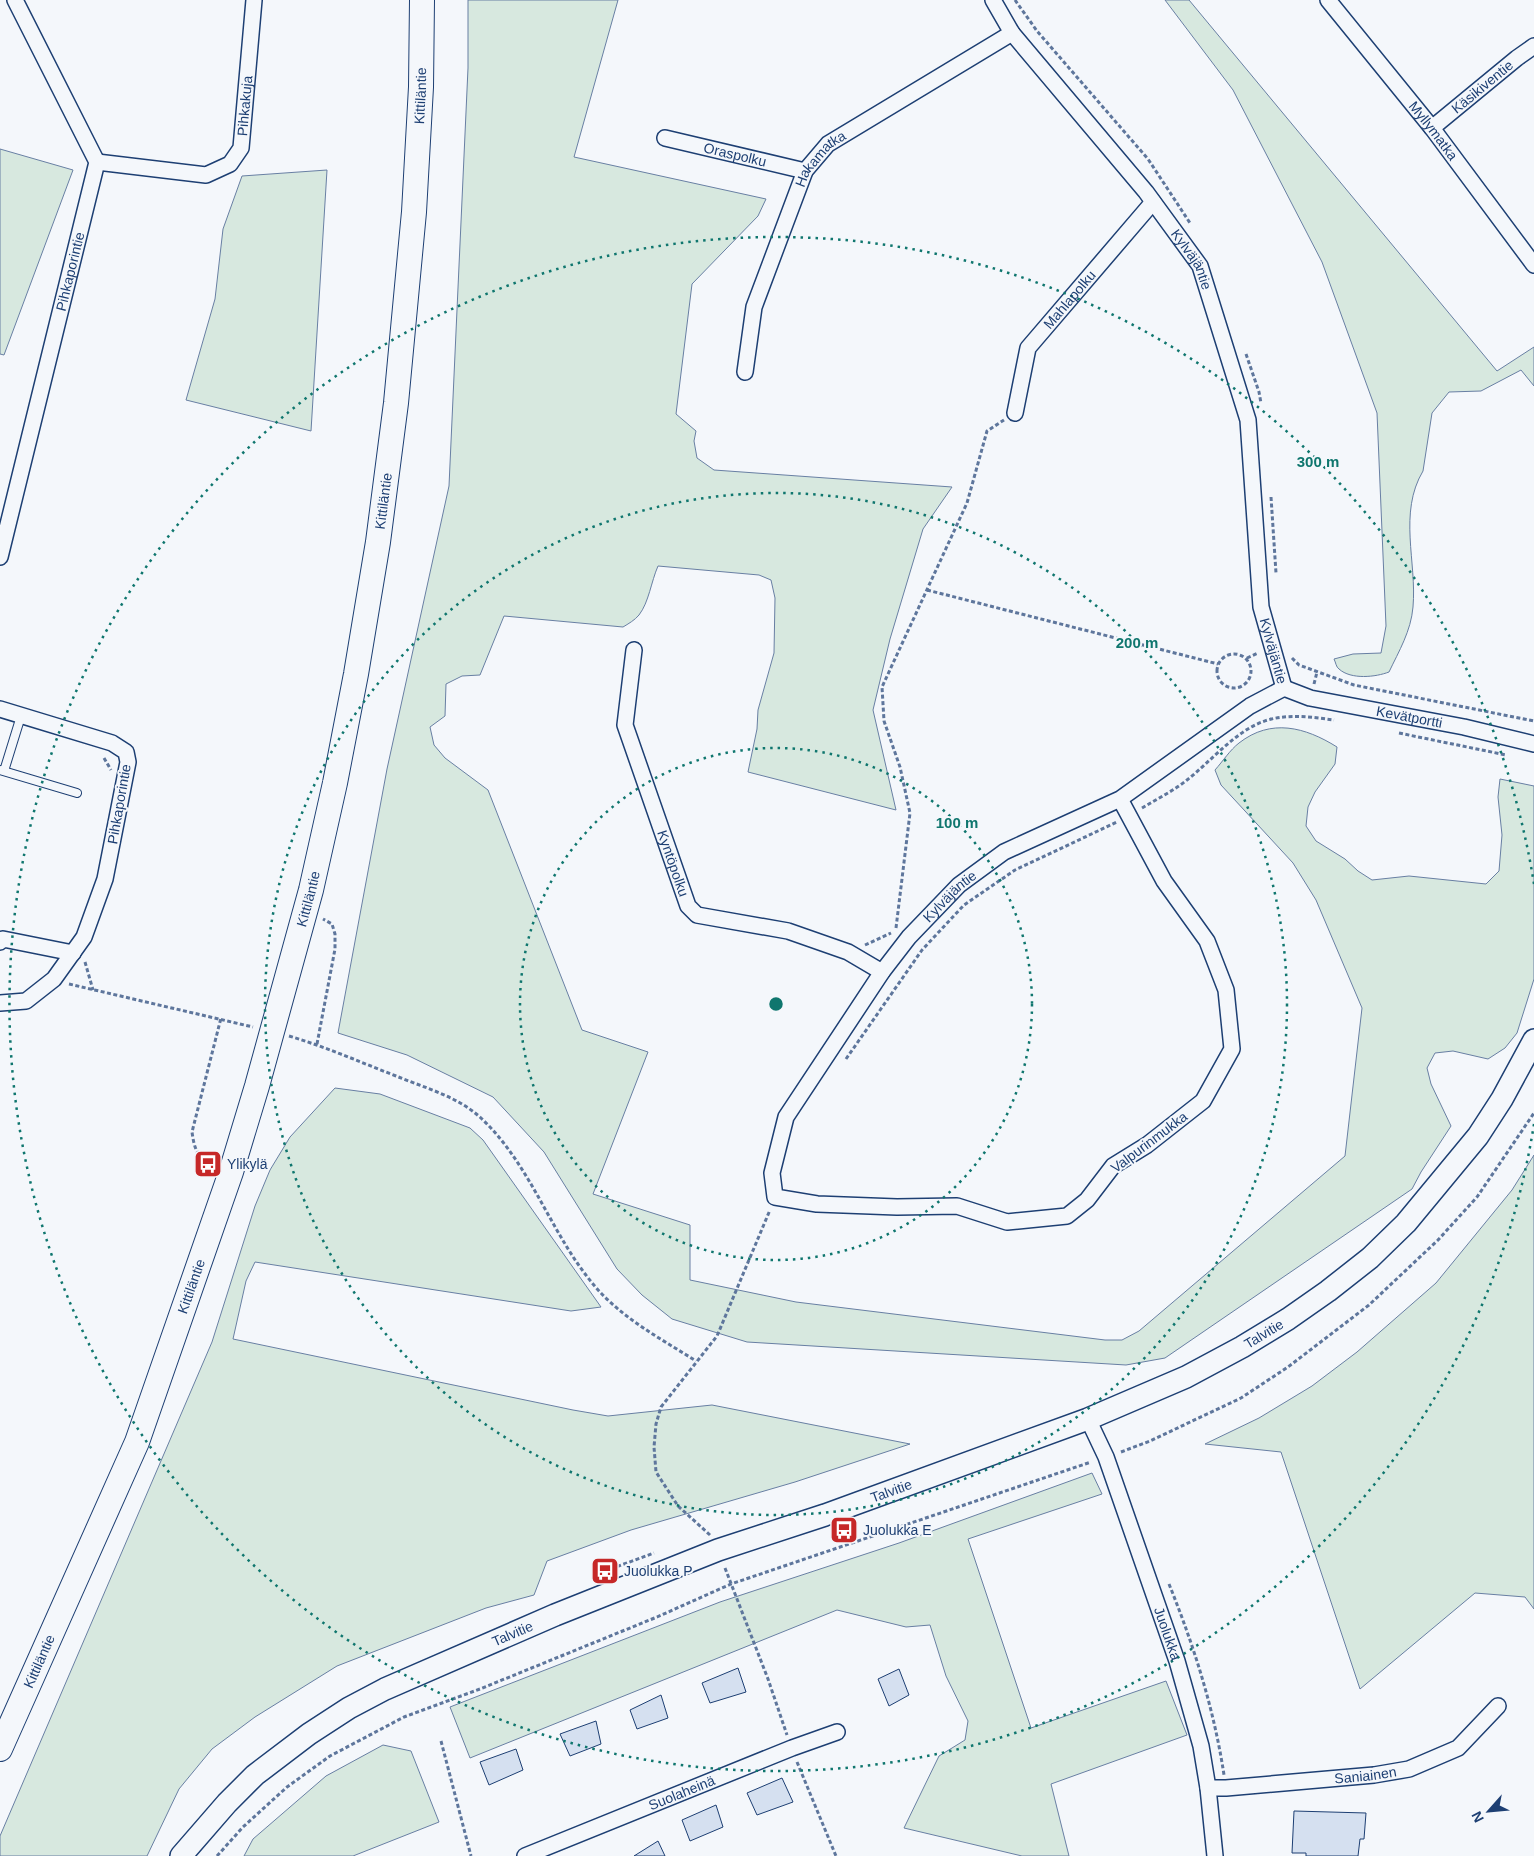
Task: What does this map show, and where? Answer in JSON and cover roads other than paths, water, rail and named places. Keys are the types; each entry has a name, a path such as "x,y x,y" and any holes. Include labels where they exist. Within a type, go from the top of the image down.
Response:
{"main road":[{"name":"Kittiläntie","path":"0,1749 140,1433 231,1172 257,1086 311,890 335,783 356,674 378,542 396,403 414,212 421,87 422,0"}],"street":[{"path":"14,0 97,162"},
{"name":"Pihkakuja","path":"97,162 206,175 230,164 241,148 254,0"},
{"name":"Kylväjäntie","path":"775,1197 772,1172 786,1117 882,972 909,937 959,885 1004,852 1120,799 1250,706 1284,688 1261,607 1248,420 1200,266 1153,202 1012,33 993,0"},
{"name":"Myllymatka","path":"1328,0 1432,128 1534,265"},
{"name":"Hakamatka","path":"745,372 754,307 805,172 828,144 1012,33"},
{"name":"Käsikiventie","path":"1432,128 1534,46"},
{"name":"Oraspolku","path":"665,138 805,172"},
{"name":"Pihkaporintie","path":"0,557 97,162"},
{"name":"Mahlapolku","path":"1015,412 1028,348 1153,202"},
{"name":"Kyntöpolku","path":"634,650 625,725 688,906 697,915 788,931 848,952 882,972"},
{"name":"Kevätportti","path":"1284,688 1310,698 1464,728 1534,744"},
{"name":"Pihkaporintie","path":"0,709 112,743 126,752 128,762 105,879 84,937 54,980 26,1001 0,1003"},
{"name":"Valpurinmukka","path":"775,1197 817,1204 897,1208 956,1206 1007,1222 1067,1216 1087,1200 1113,1166 1146,1145 1204,1101 1232,1049 1226,990 1207,941 1164,881 1120,799"},
{"path":"0,942 3,939 75,951"},
{"name":"Talvitie","path":"181,1856 227,1803 255,1775 309,1734 349,1708 385,1689 555,1615 718,1550 825,1515 1088,1419 1186,1377 1242,1347 1320,1296 1370,1258 1406,1223 1478,1136 1502,1099 1534,1040"},
{"name":"Juolukka","path":"1088,1419 1106,1457 1177,1661 1201,1746 1208,1788 1215,1856"},
{"name":"Saniainen","path":"1208,1788 1374,1775 1408,1769 1458,1748 1498,1706"},
{"name":"Suolaheinä","path":"527,1856 792,1748 837,1732"}],"lane":[{"path":"21,716 2,770 77,793"}],"place":[{"name":"Ylikylä","path":"208,1164"},
{"name":"Juolukka E","path":"844,1530"},
{"name":"Juolukka P","path":"605,1571"}]}
